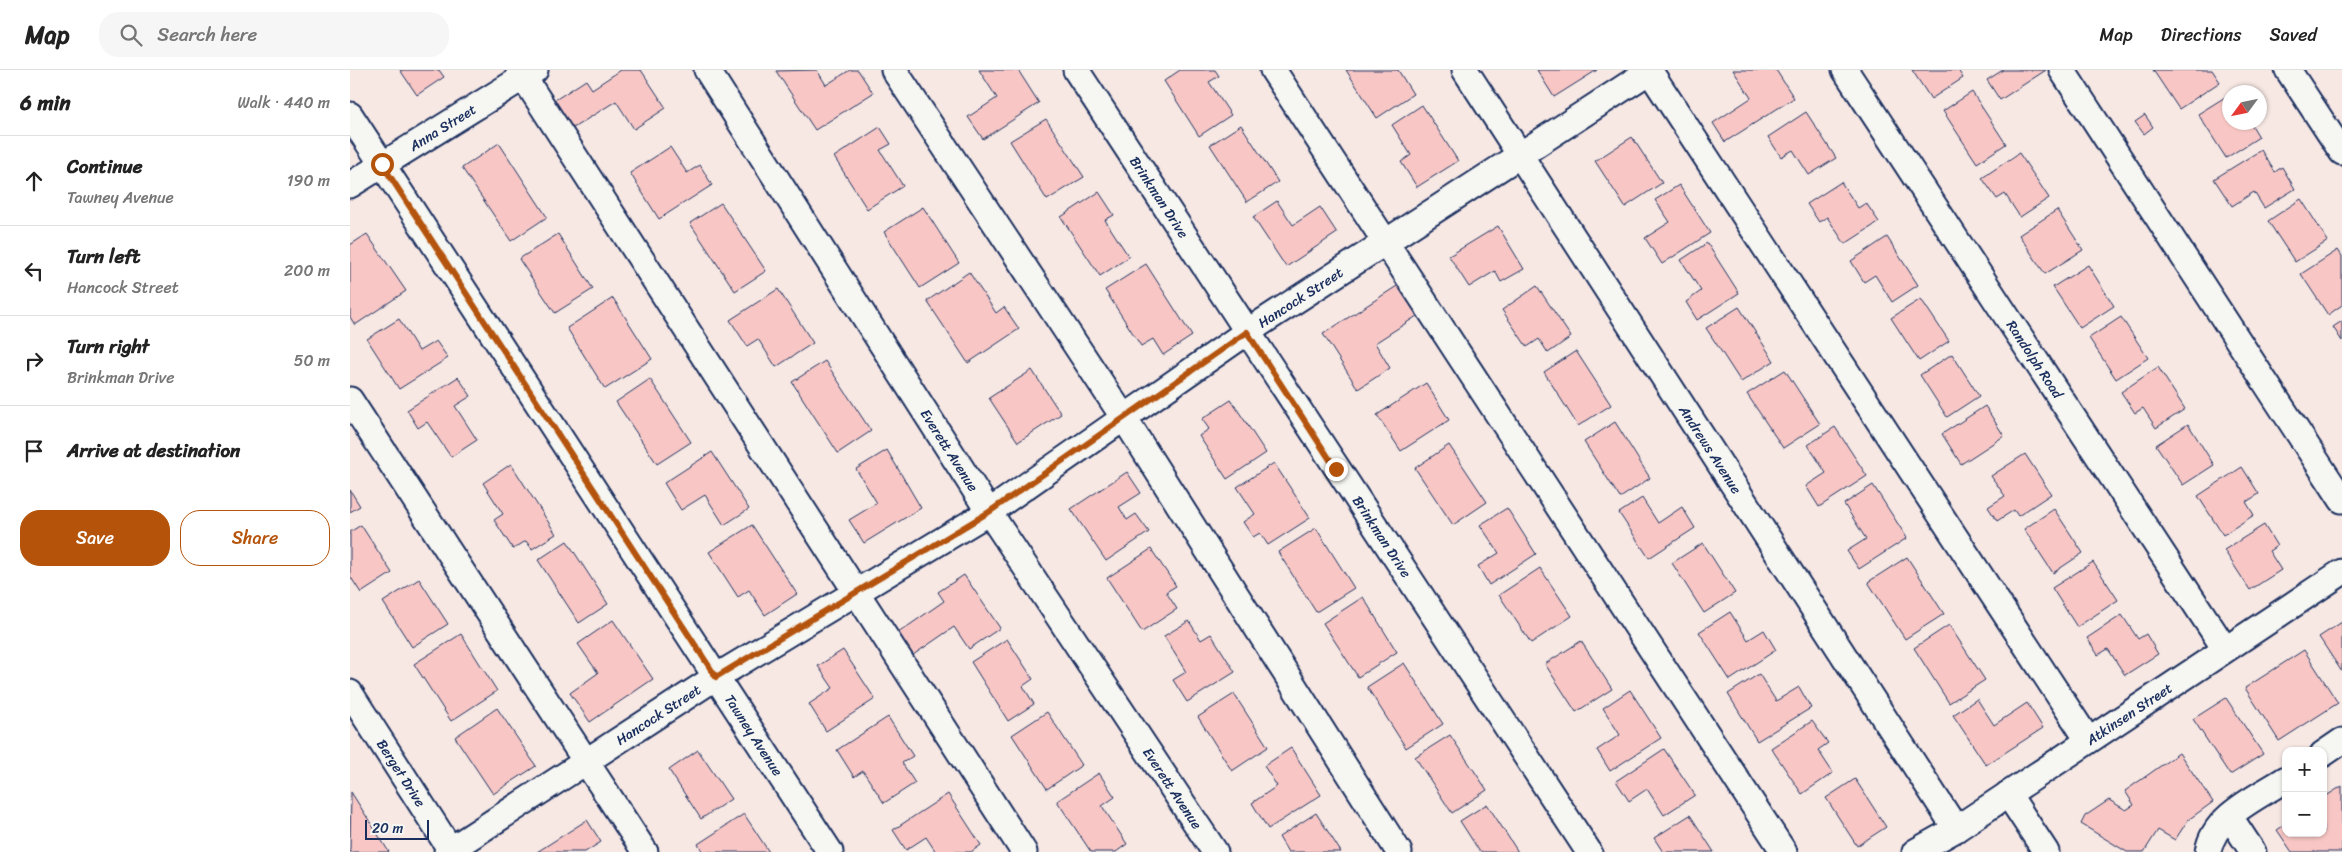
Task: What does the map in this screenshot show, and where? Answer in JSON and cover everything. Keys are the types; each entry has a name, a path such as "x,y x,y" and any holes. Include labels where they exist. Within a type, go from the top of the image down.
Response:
{"street":[{"name":"Everett Avenue","path":"707,70 989,512 1215,852"},
{"path":"894,70 1124,418 1399,852"},
{"name":"Brinkman Drive","path":"1076,70 1589,852"},
{"path":"1273,70 1784,852"},
{"name":"Andrews Avenue","path":"1465,70 1956,829"},
{"name":"Hancock Street","path":"450,851 716,677 989,512 1247,332 1649,70"},
{"path":"1649,70 2088,740"},
{"name":"Randolph Road","path":"1844,70 2225,649"},
{"path":"2062,70 2342,500"},
{"path":"2288,70 2342,152"},
{"path":"526,72 855,593 1024,852"},
{"name":"Anna Street","path":"350,185 526,72"},
{"name":"Tawney Avenue","path":"350,115 830,852"},
{"path":"350,400 645,852"},
{"name":"Atkinsen Street","path":"1922,851 2342,572"},
{"name":"Berget Drive","path":"350,693 450,851"},
{"path":"2327,751 2342,741"},
{"path":"2208,852 2215,832 2230,817 2282,782"},
{"path":"2008,794 2046,852"},
{"path":"2230,817 2253,852"}],"building":[{"path":"400,70 439,70 444,77 417,95"},
{"path":"621,70 641,70 666,108 634,129 616,101 570,130 552,102 586,80 592,89"},
{"path":"817,70 826,85 850,70 858,70 873,93 815,130 776,71"},
{"path":"979,70 1018,70 1039,103 983,139 968,117 997,98"},
{"path":"1180,70 1215,70 1219,76 1209,82 1231,115 1199,136 1164,81"},
{"path":"1346,70 1398,70 1413,94 1377,118"},
{"path":"1537,70 1597,70 1554,97"},
{"path":"1733,70 1776,70 1794,98 1725,142 1713,123 1751,98"},
{"path":"1912,70 1958,70 1963,78 1931,99"},
{"path":"2003,70 2046,70 2000,100 1987,80"},
{"path":"2153,70 2212,70 2220,82 2179,109"},
{"path":"1972,92 2006,144 1977,163 1943,111"},
{"path":"2222,99 2222,130 2255,130 2259,137 2226,158 2198,114"},
{"path":"1422,105 1458,161 1417,187 1401,162 1411,155 1392,125"},
{"path":"1806,112 1836,158 1809,175 1793,150 1781,157 1768,137"},
{"path":"2145,115 2153,127 2144,134 2135,122"},
{"path":"1046,119 1084,177 1047,200 1010,141"},
{"path":"1241,125 1278,182 1247,202 1210,145"},
{"path":"880,127 891,144 880,150 903,186 867,209 834,157"},
{"path":"1632,137 1662,183 1625,207 1595,161"},
{"path":"499,143 547,217 511,241 462,168"},
{"path":"670,147 687,173 700,165 712,185 659,219 630,173"},
{"path":"2261,150 2275,172 2282,167 2295,189 2264,208 2254,192 2232,206 2214,179"},
{"path":"2019,153 2049,198 2020,217 2005,194 1997,199 1982,178"},
{"path":"1841,182 1858,208 1866,203 1879,222 1845,244 1827,217 1819,222 1807,204"},
{"path":"1679,185 1710,233 1662,264 1645,238 1670,222 1655,200"},
{"path":"1099,192 1114,215 1105,220 1129,257 1100,276 1061,217"},
{"path":"2301,199 2328,241 2295,262 2268,221"},
{"path":"1277,201 1293,225 1320,207 1337,233 1286,267 1253,217"},
{"path":"721,203 766,271 735,291 690,223"},
{"path":"923,207 959,263 920,288 884,232"},
{"path":"2057,210 2083,250 2045,274 2019,235"},
{"path":"1498,226 1524,269 1501,282 1495,271 1469,287 1449,256"},
{"path":"367,234 406,291 355,325 350,317 350,245"},
{"path":"558,234 593,289 555,313 519,259"},
{"path":"1887,237 1918,285 1892,302 1875,275 1864,282 1851,261"},
{"path":"1707,243 1739,293 1697,320 1686,302 1701,291 1681,260"},
{"path":"2338,250 2342,256 2342,305 2328,315 2301,274"},
{"path":"1146,264 1192,336 1163,355 1153,339 1141,346 1105,290"},
{"path":"2088,265 2114,306 2080,328 2053,287"},
{"path":"969,272 996,313 1004,307 1019,329 968,363 927,301"},
{"path":"1400,284 1420,314 1375,343 1390,368 1358,389 1323,334"},
{"path":"1537,286 1571,337 1548,353 1539,339 1527,347 1502,310"},
{"path":"778,289 813,343 776,367 758,339 747,346 730,320"},
{"path":"613,298 652,359 605,389 567,328"},
{"path":"1921,299 1949,341 1919,361 1891,318"},
{"path":"1739,307 1774,361 1741,382 1706,328"},
{"path":"2121,317 2148,358 2116,379 2089,338"},
{"path":"399,319 419,351 436,341 448,358 399,389 367,339"},
{"path":"2342,321 2342,341 2333,327"},
{"path":"1576,351 1611,405 1578,426 1544,372"},
{"path":"1952,354 1979,396 1947,417 1920,375"},
{"path":"825,361 871,431 838,453 792,382"},
{"path":"2158,367 2185,409 2156,428 2143,408 2135,413 2121,392"},
{"path":"1032,370 1061,414 1018,442 989,398"},
{"path":"1785,370 1820,424 1783,448 1747,394"},
{"path":"458,377 471,396 455,406 477,440 451,457 427,422 418,428 407,410"},
{"path":"650,379 691,442 657,464 616,402"},
{"path":"1426,383 1449,420 1401,451 1377,415"},
{"path":"1231,400 1266,453 1227,479 1199,436 1209,429 1202,419"},
{"path":"1985,406 2004,436 1961,464 1942,434"},
{"path":"1615,422 1650,478 1620,498 1584,442"},
{"path":"2188,424 2214,465 2183,485 2156,445"},
{"path":"1835,427 1867,476 1819,507 1806,486 1826,473 1808,445"},
{"path":"1449,445 1487,502 1453,525 1415,468"},
{"path":"887,450 921,508 864,543 849,520 877,503 856,469"},
{"path":"712,452 749,509 724,525 705,495 681,510 664,483"},
{"path":"2025,454 2051,494 2018,516 2014,510 1997,521 1988,507 2005,496 1991,476"},
{"path":"1274,463 1310,518 1268,545 1260,533 1253,537 1243,522 1255,514 1237,487"},
{"path":"511,464 556,534 532,549 526,541 513,549 494,520 503,514 483,483"},
{"path":"2242,467 2259,494 2246,502 2254,515 2223,535 2198,496"},
{"path":"1127,472 1141,493 1119,507 1127,520 1136,514 1149,532 1106,561 1071,509"},
{"path":"1873,485 1907,538 1859,569 1847,551 1866,539 1844,504"},
{"path":"350,490 360,506 350,512"},
{"path":"1642,498 1658,523 1682,507 1695,528 1649,558 1619,513"},
{"path":"1507,508 1536,554 1489,585 1478,566 1499,553 1480,525"},
{"path":"2054,509 2083,553 2053,573 2024,529"},
{"path":"361,525 392,573 361,593 350,576 350,532"},
{"path":"752,525 797,594 765,615 749,590 738,597 709,552"},
{"path":"2264,525 2277,546 2269,551 2281,570 2250,590 2224,550"},
{"path":"1316,528 1354,588 1316,612 1278,552"},
{"path":"567,541 608,604 579,623 538,560"},
{"path":"1703,543 1735,593 1704,613 1672,563"},
{"path":"1151,549 1176,586 1166,592 1177,609 1142,632 1107,578"},
{"path":"1907,557 1944,614 1905,639 1868,582"},
{"path":"2093,562 2118,600 2077,627 2052,588"},
{"path":"1540,568 1572,616 1531,643 1499,595"},
{"path":"964,575 1000,628 969,649 954,627 913,655 898,633 944,601 938,592"},
{"path":"419,579 448,624 412,647 383,602"},
{"path":"1363,597 1397,652 1358,677 1323,623"},
{"path":"1730,612 1748,640 1764,630 1776,650 1730,680 1699,632"},
{"path":"2122,615 2138,639 2146,634 2158,654 2125,675 2108,649 2098,655 2087,638"},
{"path":"613,620 653,679 590,722 570,693 598,673 578,644"},
{"path":"1189,621 1201,640 1211,634 1235,672 1187,702 1173,680 1186,672 1164,636"},
{"path":"2342,622 2342,672 2319,637"},
{"path":"1949,625 1985,680 1949,703 1914,648"},
{"path":"461,634 497,691 451,721 414,664"},
{"path":"1007,639 1033,679 1023,686 1034,704 1008,721 971,662"},
{"path":"1581,641 1612,689 1576,712 1545,664"},
{"path":"843,650 875,699 826,731 809,704 833,688 818,666"},
{"path":"2304,650 2338,703 2279,741 2245,688"},
{"path":"1404,663 1443,724 1406,748 1367,687"},
{"path":"1759,674 1776,701 1799,687 1811,708 1757,741 1728,694"},
{"path":"1630,690 1661,738 1610,771 1597,750 1620,735 1603,708"},
{"path":"1234,694 1268,747 1232,771 1198,717"},
{"path":"2226,698 2263,754 2230,775 2193,719"},
{"path":"1977,699 1994,725 2027,703 2043,728 1986,765 1953,715"},
{"path":"497,708 536,766 493,794 455,737"},
{"path":"1047,712 1082,765 1047,789 1012,735"},
{"path":"888,717 913,756 902,763 915,783 884,803 863,771 854,777 837,750"},
{"path":"1812,721 1828,743 1818,750 1833,773 1802,794 1771,748"},
{"path":"1450,735 1487,790 1452,813 1415,757"},
{"path":"1291,748 1321,795 1268,829 1252,803 1277,786 1264,766"},
{"path":"1664,749 1695,795 1664,815 1647,789 1629,801 1616,781"},
{"path":"698,750 731,799 701,819 669,770"},
{"path":"2179,753 2213,802 2188,820 2175,840 2158,830 2144,852 2127,852 2081,824 2085,816 2109,800 2126,810 2134,805 2125,791"},
{"path":"1099,773 1115,797 1102,806 1127,844 1116,852 1091,852 1057,801"},
{"path":"1855,779 1886,827 1857,846 1826,798"},
{"path":"2342,786 2342,852 2292,852 2277,830 2282,827 2282,837 2327,837 2327,795"},
{"path":"351,792 389,852 350,852"},
{"path":"948,794 981,845 971,852 936,852 926,837 906,850 893,830"},
{"path":"1487,804 1518,852 1480,852 1460,821"},
{"path":"1316,813 1341,852 1288,852 1279,837"},
{"path":"744,814 769,852 703,852 698,844"},
{"path":"1690,815 1714,852 1663,852 1654,838"},
{"path":"587,820 601,842 585,852 537,852"}],"route":[{"path":"382,164 716,677 989,512 1247,332 1336,469"}]}
